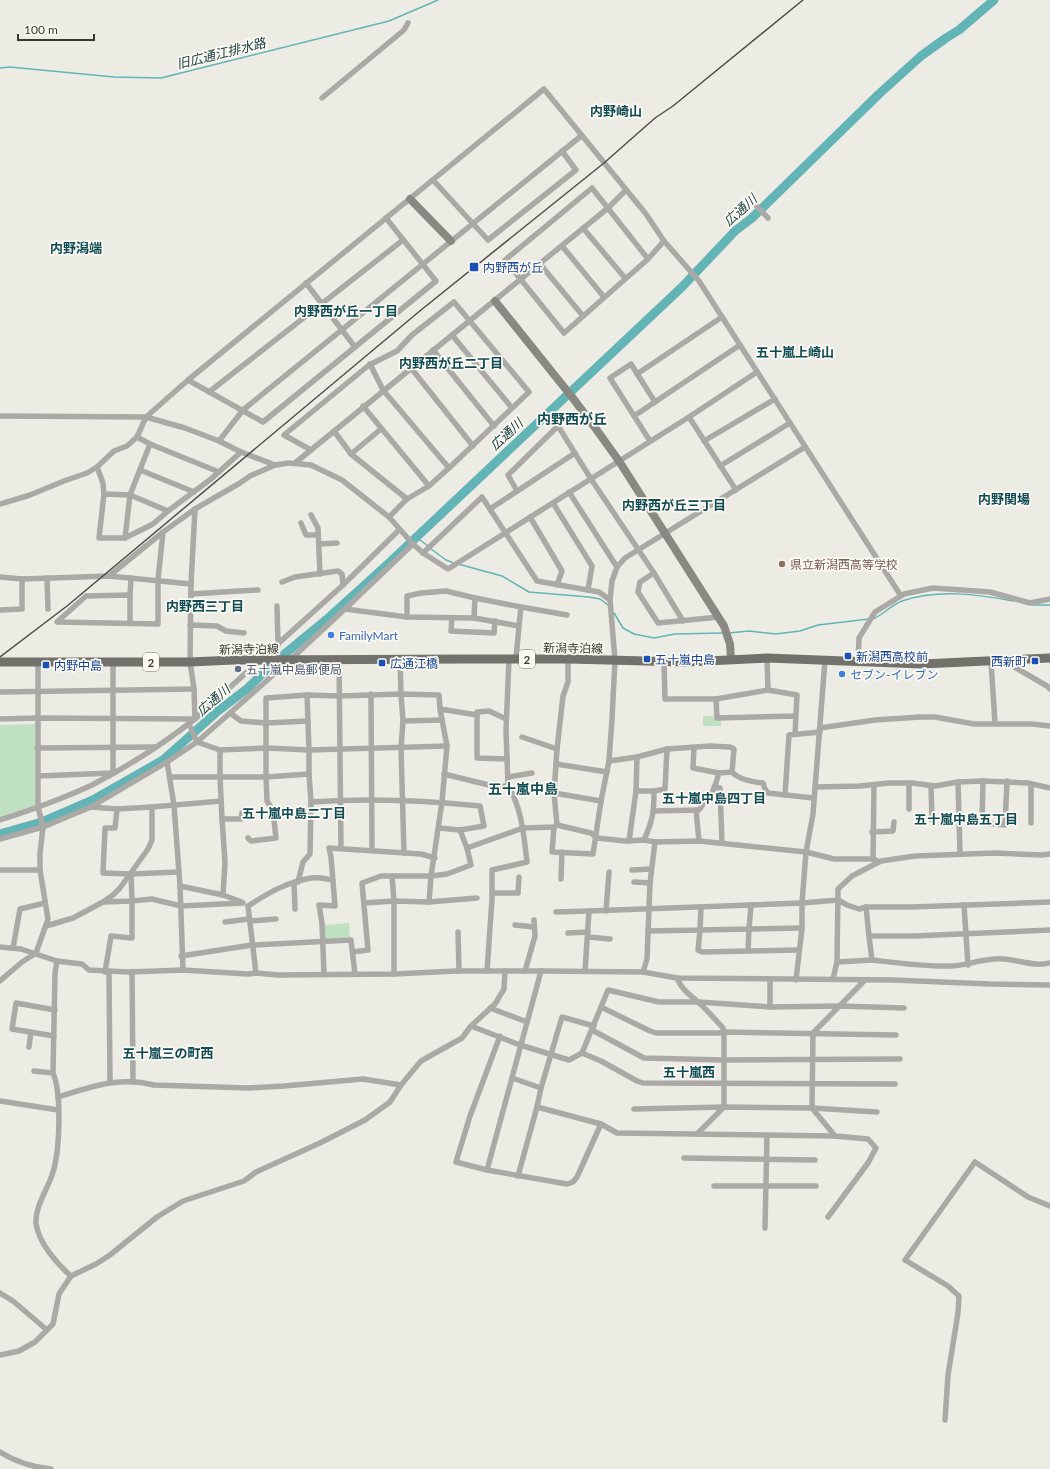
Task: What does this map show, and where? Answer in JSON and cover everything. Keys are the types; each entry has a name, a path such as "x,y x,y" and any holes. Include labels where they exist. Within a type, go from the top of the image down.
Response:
{"main road":[{"name":"新潟寺泊線","path":"0,662 38,663 263,660 568,659 708,662 767,658 922,664 1050,658"}],"street":[{"path":"322,98 404,30 408,23"},
{"path":"0,504 30,495 87,473 97,467 114,451 128,446 137,438 146,417 188,380 544,89 646,214 664,241 696,278 740,344 901,596"},
{"path":"219,440 242,411 581,136"},
{"path":"433,180 488,240 576,170 562,151"},
{"path":"648,258 592,188 505,260 564,333 648,258 664,241"},
{"path":"295,463 363,406 562,246 608,208 626,190"},
{"path":"410,198 451,241"},
{"path":"752,201 766,217"},
{"path":"188,380 263,422 436,281 386,218"},
{"path":"583,228 626,278"},
{"path":"209,392 404,240"},
{"path":"562,246 604,298"},
{"path":"540,264 583,316"},
{"path":"306,283 355,347"},
{"path":"494,301 572,397 618,462 719,617 728,636 731,660"},
{"path":"311,450 284,435 370,364 397,351 412,335 454,302 529,392 429,486 407,499 389,517"},
{"path":"638,374 722,317"},
{"path":"452,335 512,408"},
{"path":"634,416 740,344"},
{"path":"433,350 494,426"},
{"path":"370,364 384,390 449,468"},
{"path":"650,441 610,378 631,364 656,402"},
{"path":"411,368 473,446"},
{"path":"109,576 163,532 195,509 250,476 275,465 295,463 311,465 342,480 389,517 423,553 448,569 689,417 757,372"},
{"path":"704,441 775,399"},
{"path":"363,406 429,486"},
{"path":"0,416 146,417 185,428 219,440 241,452 275,465"},
{"path":"689,417 736,490"},
{"path":"720,466 790,423"},
{"path":"517,491 508,475 558,426 591,479 654,573 683,621"},
{"path":"351,454 381,429"},
{"path":"334,431 351,454 407,499"},
{"path":"137,438 219,472"},
{"path":"125,538 130,496 150,444"},
{"path":"568,659 568,682 561,708 557,749 554,793 556,826 552,852 593,854 597,838 601,801 610,761 615,660 610,600 612,581 617,567 625,558 805,447"},
{"path":"97,467 103,483 104,494 99,538 125,538 153,524 219,472 241,452"},
{"path":"490,509 575,453"},
{"path":"140,470 194,492"},
{"path":"569,492 617,567"},
{"path":"104,494 130,496 168,511"},
{"path":"423,553 482,497 537,582 599,592 610,600"},
{"path":"552,503 592,566 588,590"},
{"path":"195,509 190,625 190,662 194,689 195,719"},
{"path":"310,515 318,528 320,574"},
{"path":"530,517 562,571 557,585"},
{"path":"301,523 306,535 318,535"},
{"path":"0,820 38,808 91,785 173,736 195,719 263,660 400,530"},
{"path":"130,595 86,596 57,622 158,624 158,580 163,532"},
{"path":"318,544 337,543"},
{"path":"0,839 43,826 91,807 168,762 197,742 345,608 413,544"},
{"path":"282,582 295,577 338,571 342,574 343,585"},
{"path":"654,573 640,582 638,592 658,623 719,617"},
{"path":"0,577 22,579 109,576 191,584"},
{"path":"47,578 48,609"},
{"path":"130,623 131,578"},
{"path":"0,610 22,610 22,579"},
{"path":"858,662 859,638 875,612 904,594 933,588 990,592 1030,603 1050,599"},
{"path":"191,594 258,590"},
{"path":"407,617 407,596 446,591 474,598 567,615"},
{"path":"474,598 474,618"},
{"path":"277,606 278,645"},
{"path":"487,971 492,870 527,862 523,828 513,794 508,786 506,719 512,659 519,626 521,607"},
{"path":"345,608 407,617 474,618 519,626"},
{"path":"452,618 451,631 494,633 495,621"},
{"path":"190,625 217,626 226,631 244,633"},
{"path":"767,658 768,690"},
{"path":"339,660 341,848"},
{"path":"400,660 403,721 401,748 404,853"},
{"path":"796,980 798,950 802,928 802,903 806,852 813,814 825,660"},
{"path":"1002,660 1050,689"},
{"path":"991,661 995,723"},
{"path":"113,662 113,773"},
{"path":"664,662 665,699 716,699 768,690 796,695 795,734"},
{"path":"0,981 22,962 36,953 48,919 40,870 43,826 38,808 38,663"},
{"path":"1,692 194,689"},
{"path":"371,694 373,800 372,850"},
{"path":"295,909 296,882 303,862 310,854 311,802 307,695"},
{"path":"248,838 251,841 276,838 273,811 267,801 266,698 307,695 439,695 447,746 442,802 435,858 431,876 429,902"},
{"path":"716,699 717,718 796,716"},
{"path":"440,709 477,715"},
{"path":"506,719 489,711 477,712 478,758 507,759"},
{"path":"230,713 241,721 266,723 308,721"},
{"path":"785,795 789,735 875,720 920,717 935,717 974,724 995,723 1050,726"},
{"path":"0,719 195,719"},
{"path":"403,721 442,720"},
{"path":"189,724 197,742 220,750 267,748 309,750 447,746"},
{"path":"522,737 557,749"},
{"path":"610,761 638,757 667,749 717,746 730,747 734,749 732,772"},
{"path":"37,748 156,747"},
{"path":"694,748 693,768 719,774 732,772 742,778 763,783 768,793 814,798"},
{"path":"636,791 654,791 664,789 667,749"},
{"path":"220,750 221,801 225,862 223,895"},
{"path":"629,841 636,791 638,757"},
{"path":"168,762 174,805 180,886 183,970"},
{"path":"556,764 607,772"},
{"path":"508,776 532,772"},
{"path":"38,776 113,773"},
{"path":"170,777 266,777 309,774"},
{"path":"444,774 497,787 508,786"},
{"path":"654,811 700,810 714,787 719,774"},
{"path":"983,781 982,823 1005,825 1007,781"},
{"path":"815,787 909,783 935,786 958,782 1007,781 1050,788"},
{"path":"958,782 960,853"},
{"path":"909,783 909,809"},
{"path":"1031,784 1031,823"},
{"path":"873,859 872,832 874,785"},
{"path":"931,786 932,820"},
{"path":"714,787 720,788 722,843"},
{"path":"644,840 652,822 654,811 654,791"},
{"path":"554,793 601,801"},
{"path":"311,802 373,800 442,802 480,806 484,826 460,830 439,828"},
{"path":"91,807 117,809 221,801"},
{"path":"46,926 73,918 103,902 117,891 148,850 152,840 152,807"},
{"path":"117,809 115,828 105,828 103,873 131,874 178,872"},
{"path":"696,810 699,841"},
{"path":"222,819 242,818"},
{"path":"872,832 894,831 894,822"},
{"path":"467,848 523,828 556,826 591,833 597,838 629,841 644,840 655,842 699,841 806,852 834,859 873,859 881,861"},
{"path":"353,952 368,950 362,883 381,876 431,876 447,874 471,865 467,848 460,830"},
{"path":"643,972 647,959 650,883 655,842"},
{"path":"324,974 323,942 319,905 335,906 329,848 421,854 435,858"},
{"path":"561,879 562,852"},
{"path":"833,979 837,962 838,889 852,876 881,861 915,856 960,853 1050,854"},
{"path":"632,870 651,869"},
{"path":"0,870 40,870"},
{"path":"606,910 609,872"},
{"path":"110,1082 107,972 111,936 132,938 131,874"},
{"path":"392,876 394,901 394,974"},
{"path":"492,893 518,893 519,877"},
{"path":"103,902 152,899 181,906 245,904 272,890 296,882 312,878 333,880"},
{"path":"634,882 650,883"},
{"path":"180,886 223,895 245,904"},
{"path":"364,903 394,901 429,902 476,898"},
{"path":"556,912 802,903 838,900 859,909 866,907 1050,902"},
{"path":"13,948 20,909 45,903"},
{"path":"245,904 250,920 256,973"},
{"path":"748,951 751,905"},
{"path":"964,905 968,965"},
{"path":"701,907 698,950 702,952 798,950"},
{"path":"866,907 868,936 872,960"},
{"path":"585,971 589,911"},
{"path":"224,922 276,919"},
{"path":"525,972 534,936 534,920"},
{"path":"515,925 534,927"},
{"path":"648,931 802,928"},
{"path":"868,936 914,936 1050,930"},
{"path":"458,932 459,971"},
{"path":"568,933 588,934 610,939"},
{"path":"182,956 252,945 351,940 356,974"},
{"path":"0,947 36,953 58,961 82,964 90,970 107,972 183,970 278,975 394,974 459,971 585,971 643,972 677,978 796,980 833,979 990,984 1050,984"},
{"path":"837,962 872,960 923,965 968,965 990,959 1004,959 1028,963 1050,963"},
{"path":"58,961 55,973 53,1072 57,1082 59,1134 56,1161 52,1175 36,1214 36,1222 37,1232 48,1250 62,1268 71,1276"},
{"path":"0,1355 26,1348 35,1342 53,1324 59,1294 71,1276 96,1264 110,1255 157,1217 183,1202 244,1181 256,1172 320,1143 365,1120 390,1102 401,1084 421,1061 462,1038 471,1026 495,1004 504,989 505,971"},
{"path":"487,1170 541,971"},
{"path":"132,972 133,1081"},
{"path":"677,978 680,986 699,1002 723,1028 724,1032 724,1107 698,1134"},
{"path":"770,979 770,1007"},
{"path":"836,1136 812,1108 813,1033 865,980"},
{"path":"471,1026 520,1045 569,1060 582,1053 608,990 659,1002 699,1002 770,1007 840,1006 904,1008"},
{"path":"54,1036 12,1029 16,1003 55,1010"},
{"path":"601,1007 650,1031 656,1032 896,1035"},
{"path":"490,1008 527,1022"},
{"path":"518,1176 541,1088 562,1017 593,1028 644,1058 724,1060 900,1059"},
{"path":"29,1047 31,1032"},
{"path":"500,1036 470,1116 456,1162 487,1170 567,1184 573,1182 577,1177 601,1124"},
{"path":"582,1053 601,1061 643,1083 724,1082 895,1084"},
{"path":"34,1071 53,1072"},
{"path":"512,1078 541,1088"},
{"path":"58,1097 110,1082 122,1081 133,1081 154,1085 248,1088 363,1079 401,1084"},
{"path":"0,1101 58,1110"},
{"path":"634,1109 724,1107 812,1108 877,1112"},
{"path":"537,1108 601,1124 617,1133 836,1136 868,1139 876,1148 868,1162 828,1217"},
{"path":"765,1228 767,1135"},
{"path":"684,1158 815,1160"},
{"path":"945,1420 948,1375 958,1313 959,1296 948,1286 905,1260 975,1162 1028,1196 1050,1206"},
{"path":"714,1186 816,1186"},
{"path":"0,1292 47,1330"},
{"path":"0,1452 15,1461 51,1469"}],"green space":[{"path":"703,716 714,716 714,719 721,719 721,726 703,726"},
{"path":"35,724 35,805 0,818 0,725"},
{"path":"349,923 350,939 325,941 324,925"}],"waterway":[{"name":"旧広通江排水路","path":"0,68 10,67 114,77 161,78 389,21 438,0"},
{"name":"広通川","path":"0,834 42,822 93,800 163,760 218,711 248,688 270,666 326,620 389,563 682,287 735,231 752,218 879,94 921,56 959,30 994,0"},
{"path":"416,537 428,546"},
{"path":"431,549 446,560 454,563"},
{"path":"458,564 502,576 529,592 589,597 600,599 608,605"},
{"path":"873,619 902,601 929,595 957,594 985,596 1013,601"},
{"path":"1032,605 1050,605"},
{"path":"614,613 623,628 634,634 654,638 675,634 723,633"},
{"path":"729,633 749,631 776,634 800,631 818,625 869,619"}],"railway":[{"path":"0,657 67,606 421,310 604,163 655,118 673,106 803,0"}],"place":[{"name":"内野西が丘","path":"474,267"},
{"name":"県立新潟西高等学校","path":"782,564"},
{"name":"FamilyMart","path":"331,635"},
{"name":"新潟西高校前","path":"848,656"},
{"name":"五十嵐中島","path":"647,659"},
{"name":"西新町","path":"1035,661"},
{"name":"広通江橋","path":"382,663"},
{"name":"内野中島","path":"46,665"},
{"name":"五十嵐中島郵便局","path":"238,669"},
{"name":"セブン-イレブン","path":"842,674"}],"district":[{"name":"内野崎山","path":"616,111"},
{"name":"内野潟端","path":"76,248"},
{"name":"内野西が丘一丁目","path":"346,311"},
{"name":"五十嵐上崎山","path":"795,352"},
{"name":"内野西が丘二丁目","path":"451,363"},
{"name":"内野西が丘","path":"572,418"},
{"name":"内野関場","path":"1004,499"},
{"name":"内野西が丘三丁目","path":"674,505"},
{"name":"内野西三丁目","path":"205,606"},
{"name":"五十嵐中島","path":"523,788"},
{"name":"五十嵐中島四丁目","path":"714,798"},
{"name":"五十嵐中島二丁目","path":"294,813"},
{"name":"五十嵐中島五丁目","path":"966,819"},
{"name":"五十嵐三の町西","path":"168,1053"},
{"name":"五十嵐西","path":"689,1072"}]}
